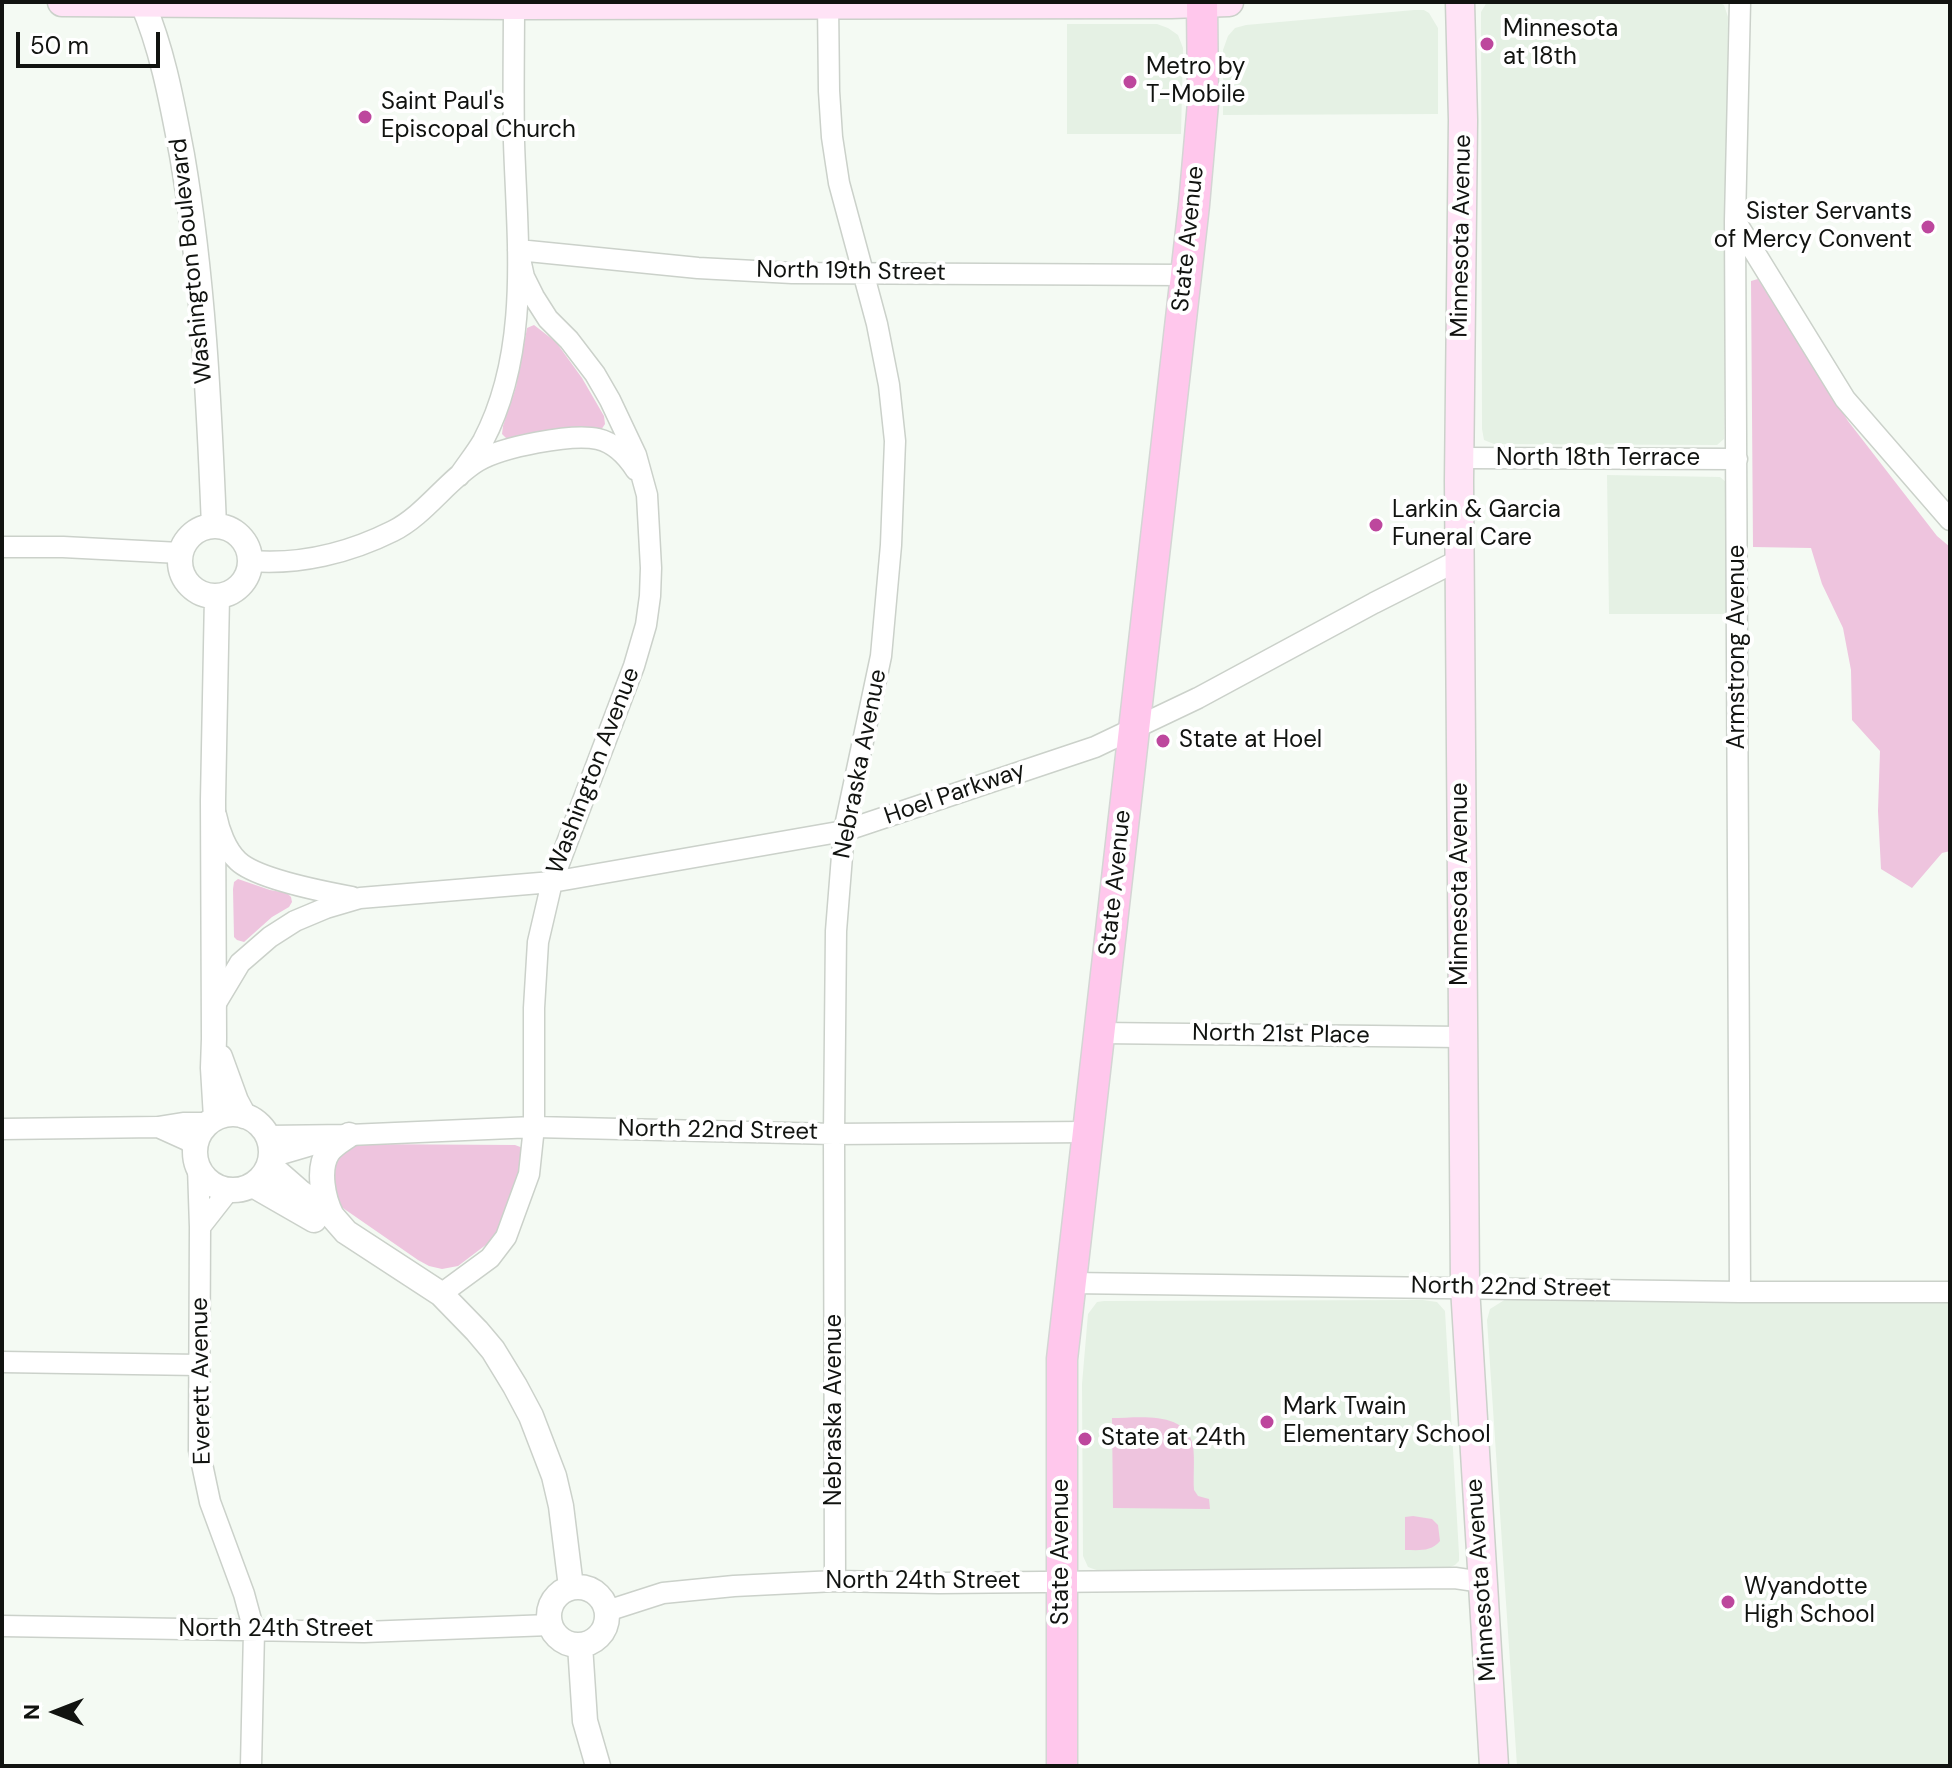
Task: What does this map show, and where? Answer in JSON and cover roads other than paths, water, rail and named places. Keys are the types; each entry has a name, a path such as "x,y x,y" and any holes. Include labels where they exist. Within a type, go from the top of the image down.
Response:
{"main road":[{"path":"62,2 1211,3"},
{"name":"Minnesota Avenue","path":"1460,2 1463,135 1459,560 1465,1287 1494,1766"},
{"name":"State Avenue","path":"1062,1766 1062,1359 1194,205 1211,3"}],"street":[{"name":"Armstrong Avenue","path":"1740,2 1735,221 1740,1292"},
{"name":"Washington Boulevard","path":"142,3 153,27 172,101 186,180 198,274 214,526"},
{"name":"Washington Avenue","path":"459,476 483,441 503,387 516,321 518,250 514,4"},
{"name":"Nebraska Avenue","path":"828,4 832,137 839,183 877,324 889,385 895,441 891,545 881,656 844,831 836,931 835,1581"},
{"path":"1735,221 1845,399 1950,520"},
{"name":"Washington Avenue","path":"441,1294 490,1258 506,1237 529,1174 534,1127 534,1008 538,942 552,882 634,666 646,625 650,596 647,495 636,455 595,374 548,319 534,297 524,277 518,250"},
{"name":"North 19th Street","path":"518,250 698,268 792,273 1185,275"},
{"path":"250,561 295,561 362,545 396,530 479,461 502,451 538,442 575,438 598,439 611,445 625,454 647,495"},
{"name":"North 18th Terrace","path":"1459,458 1737,459"},
{"path":"214,526 232,530 239,536 245,543 250,561 244,581 228,594 217,596 197,591 188,584 180,564 180,553 187,539 193,533 214,526"},
{"path":"2,547 180,553"},
{"path":"2,556 63,547"},
{"name":"Hoel Parkway","path":"213,1008 240,963 270,937 305,916 326,908 360,898 552,882 844,831 1095,747 1198,698 1459,560"},
{"path":"197,1158 202,1130 212,1120 217,596"},
{"name":"Hoel Parkway","path":"213,800 219,830 238,861 259,873 286,882 360,898"},
{"name":"North 21st Place","path":"1100,1033 1462,1037"},
{"path":"214,1039 225,1075 244,1116"},
{"path":"2,1129 158,1127 234,1114 253,1120 269,1152 292,1186 339,1224 441,1294 493,1350 531,1416 554,1476 571,1587"},
{"path":"158,1127 189,1141 210,1183 229,1190 241,1190 263,1176 269,1152"},
{"name":"North 22nd Street","path":"269,1152 349,1135 534,1127 834,1134 1088,1132"},
{"path":"339,1224 330,1213 323,1187 324,1161 330,1149 349,1135"},
{"name":"Everett Avenue","path":"197,1158 200,1227 199,1450 210,1502 244,1594 254,1631 251,1766"},
{"path":"253,1185 324,1227 339,1224"},
{"path":"200,1227 229,1190"},
{"name":"North 22nd Street","path":"1071,1283 1950,1292"},
{"path":"2,1362 199,1365"},
{"name":"North 24th Street","path":"607,1611 663,1593 835,1581 939,1583 1455,1578 1482,1582"},
{"path":"581,1586 598,1594 607,1611 604,1630 598,1638 580,1645 561,1640 554,1633 548,1615 550,1605 562,1590 581,1586"},
{"name":"North 24th Street","path":"2,1626 364,1632 550,1625"},
{"path":"580,1645 585,1721 598,1766"}],"place":[{"name":"Minnesota at 18th","path":"1487,44"},
{"name":"Metro by T-Mobile","path":"1130,82"},
{"name":"Saint Paul's Episcopal Church","path":"365,117"},
{"name":"Sister Servants of Mercy Convent","path":"1928,227"},
{"name":"Larkin & Garcia Funeral Care","path":"1376,525"},
{"name":"State at Hoel","path":"1163,741"},
{"name":"Mark Twain Elementary School","path":"1267,1422"},
{"name":"State at 24th","path":"1085,1439"},
{"name":"Wyandotte High School","path":"1728,1602"}]}
